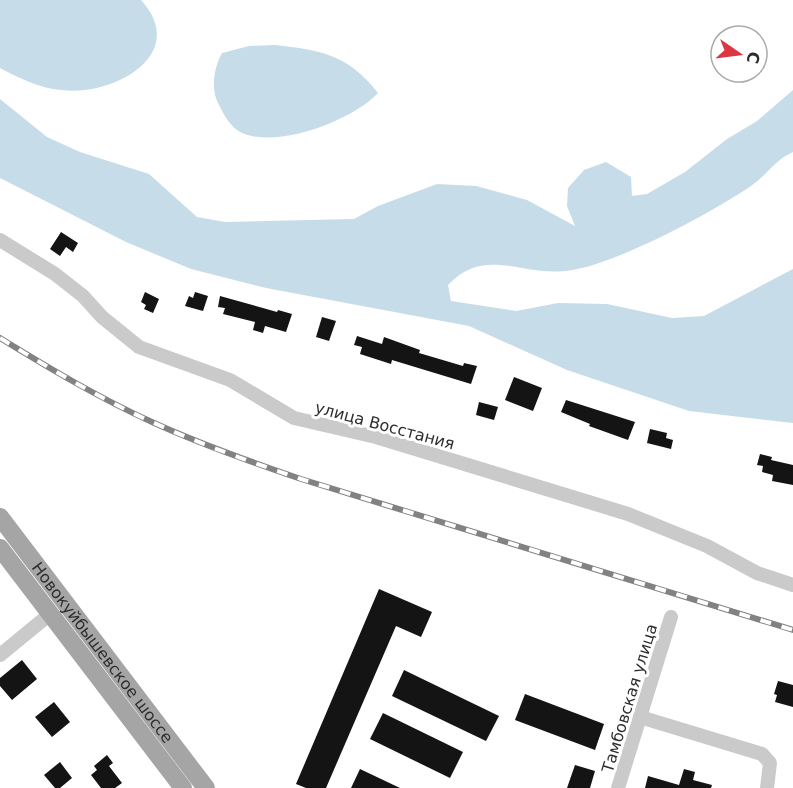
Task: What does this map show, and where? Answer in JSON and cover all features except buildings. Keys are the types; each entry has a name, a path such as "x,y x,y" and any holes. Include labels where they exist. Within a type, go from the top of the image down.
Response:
{"main road":[{"name":"Новокуйбышевское шоссе","path":"0,517 206,788"},
{"name":"Новокуйбышевское шоссе","path":"0,548 183,788"}],"street":[{"name":"улица Восстания","path":"0,240 55,274 139,347 230,380 294,418 376,437 628,513 707,546 757,573 793,585"},
{"path":"0,655 50,614"},
{"name":"Тамбовская улица","path":"618,788 671,617"},
{"path":"640,717 762,754 770,763 767,788"}],"water":[{"path":"0,0 141,0 154,20 157,38 151,54 139,68 122,79 102,87 81,90 45,87 0,68"},
{"path":"275,45 320,52 345,62 367,80 378,93 351,113 314,129 275,137 257,137 242,133 228,121 216,99 214,79 219,59 222,53 249,46"},
{"path":"793,90 793,152 781,159 751,186 712,210 661,237 608,260 585,267 549,271 489,265 475,267 462,273 448,285 451,301 516,311 558,303 607,304 672,318 704,316 793,269 793,423 689,411 567,370 469,326 266,288 191,269 126,242 0,178 0,99 47,137 80,152 149,174 197,217 225,222 354,219 378,206 437,184 476,186 527,200 575,226 567,206 568,188 584,170 606,162 631,177 632,196 647,194 685,172 727,139 757,121"}],"railway":[{"path":"0,338 132,413 188,438 245,459 301,479 793,630"}]}
